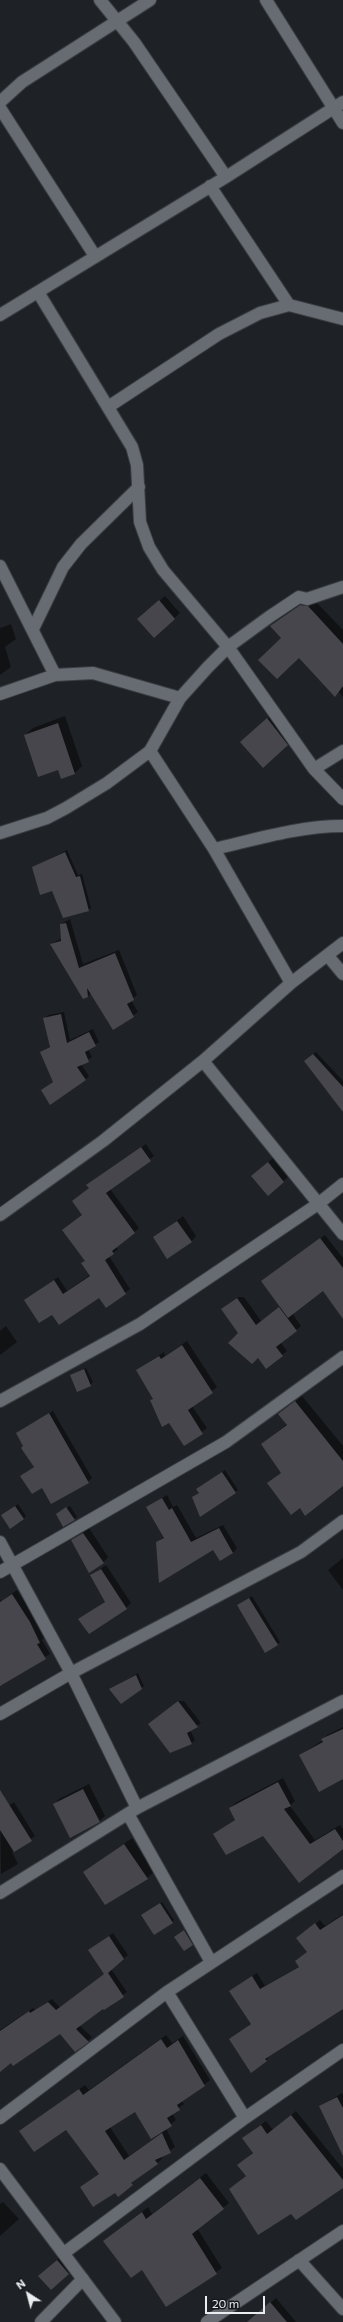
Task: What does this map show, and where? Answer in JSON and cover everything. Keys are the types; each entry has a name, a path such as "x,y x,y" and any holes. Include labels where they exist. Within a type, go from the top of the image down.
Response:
{"street":[{"path":"100,0 116,22 134,42 226,177"},
{"path":"0,102 22,82 150,0"},
{"path":"266,0 338,105 343,123"},
{"path":"0,315 226,177 338,105"},
{"path":"0,108 95,256"},
{"path":"210,186 289,305"},
{"path":"38,292 132,447 138,465 140,522 149,547 163,570 228,647 314,769 343,799"},
{"path":"108,408 219,334 260,313 289,305 343,319"},
{"path":"33,629 63,567 81,544 139,488"},
{"path":"0,566 55,675"},
{"path":"0,833 47,818 106,783 150,751 180,698 228,647 269,617 299,598 307,598 343,587"},
{"path":"0,694 55,675 92,673 180,698"},
{"path":"150,751 214,849 291,983"},
{"path":"314,769 343,751"},
{"path":"214,849 293,830 323,826 343,826"},
{"path":"0,1215 103,1141 203,1061 291,983 343,943"},
{"path":"328,956 343,974"},
{"path":"203,1061 343,1234"},
{"path":"0,1401 140,1324 318,1204 343,1184"},
{"path":"0,1572 226,1442 343,1357"},
{"path":"0,1714 71,1673 301,1552 343,1522"},
{"path":"0,1542 71,1673 133,1811 211,1962"},
{"path":"0,1893 133,1811 343,1701"},
{"path":"0,2118 167,1992 343,1876"},
{"path":"167,1992 244,2118"},
{"path":"64,2253 244,2118 343,2050"},
{"path":"0,2169 115,2322"},
{"path":"207,2322 343,2231"},
{"path":"299,2260 343,2309"},
{"path":"40,2322 83,2279"}],"building":[{"path":"159,600 175,619 154,638 137,619"},
{"path":"300,605 308,606 343,644 343,686 335,697 299,658 277,679 258,660 281,638 270,626"},
{"path":"267,718 288,745 263,768 240,742"},
{"path":"58,723 75,774 61,779 58,770 38,777 24,735"},
{"path":"65,852 76,877 80,876 89,911 63,918 52,891 40,895 32,867"},
{"path":"66,923 79,968 115,953 134,1000 127,1004 134,1017 113,1030 87,988 88,997 83,999 50,944 61,941 60,924"},
{"path":"61,1014 67,1043 89,1032 96,1046 85,1052 89,1062 77,1067 86,1080 50,1105 41,1090 53,1082 40,1052 50,1047 43,1018"},
{"path":"313,1054 343,1087 343,1112 304,1061"},
{"path":"141,1147 151,1161 106,1193 135,1233 112,1251 114,1254 105,1260 126,1294 106,1308 99,1298 59,1325 52,1315 39,1323 24,1300 54,1280 63,1294 90,1276 81,1263 85,1261 62,1230 82,1215 72,1201 89,1188 86,1185"},
{"path":"268,1162 284,1182 268,1196 251,1176"},
{"path":"177,1221 192,1242 167,1259 153,1237"},
{"path":"320,1238 343,1268 343,1319 323,1291 288,1318 261,1281"},
{"path":"237,1298 256,1325 279,1307 297,1331 276,1347 283,1356 266,1369 258,1358 252,1364 228,1343 238,1333 221,1309"},
{"path":"182,1345 213,1393 188,1410 203,1434 184,1446 169,1423 162,1427 150,1400 153,1399 136,1370 159,1356 161,1359"},
{"path":"84,1369 91,1386 77,1392 70,1375"},
{"path":"295,1401 343,1461 343,1486 305,1516 300,1508 291,1515 267,1483 281,1473 261,1444 287,1425 278,1414"},
{"path":"49,1413 89,1483 51,1504 42,1488 32,1494 20,1476 34,1467 21,1448 23,1446 16,1433"},
{"path":"222,1472 236,1493 200,1517 192,1497 199,1493 196,1489"},
{"path":"162,1498 169,1510 172,1508 191,1542 219,1528 233,1553 220,1561 213,1550 159,1583 156,1542 164,1538 146,1507"},
{"path":"15,1506 24,1519 10,1529 1,1515"},
{"path":"66,1507 75,1520 63,1527 56,1514"},
{"path":"83,1533 104,1563 89,1573 71,1540"},
{"path":"101,1569 127,1609 89,1634 78,1619 105,1602 90,1575"},
{"path":"12,1594 30,1622 40,1643 37,1644 46,1659 0,1686 0,1602"},
{"path":"249,1598 278,1645 265,1653 237,1605"},
{"path":"136,1675 142,1689 121,1704 109,1689"},
{"path":"178,1701 198,1727 187,1733 192,1744 170,1753 148,1724"},
{"path":"343,1729 343,1779 319,1792 299,1755 323,1742 321,1739"},
{"path":"278,1782 291,1806 284,1809 310,1844 335,1829 343,1841 343,1849 299,1883 263,1836 226,1855 213,1834 235,1820 229,1808"},
{"path":"83,1789 100,1822 70,1838 53,1804"},
{"path":"0,1790 32,1841 14,1852 0,1830"},
{"path":"124,1844 148,1879 105,1905 83,1872"},
{"path":"160,1903 173,1923 154,1935 141,1915"},
{"path":"343,1915 343,2009 265,2059 267,2061 251,2073 229,2039 251,2024 229,1991 252,1976 260,1989 299,1967 295,1961 307,1952 296,1938 315,1923 320,1930"},
{"path":"184,1930 193,1945 184,1951 174,1937"},
{"path":"109,1936 124,1959 108,1973 124,1997 104,2010 103,2009 76,2029 89,2042 75,2052 60,2034 13,2066 11,2063 0,2072 0,2031 29,2011 30,2013 48,2002 56,2010 104,1974 88,1950"},
{"path":"161,2039 167,2048 178,2040 205,2086 177,2105 180,2110 167,2118 172,2126 151,2139 135,2112 105,2131 124,2160 162,2133 171,2153 155,2160 158,2164 131,2183 133,2185 118,2197 115,2193 93,2207 80,2187 99,2174 66,2130 34,2152 19,2131 79,2089 83,2095"},
{"path":"337,2097 343,2108 343,2156 319,2106"},
{"path":"291,2115 343,2180 343,2188 296,2220 291,2214 258,2235 229,2189 246,2176 237,2165 253,2153 242,2138 261,2125 267,2134"},
{"path":"200,2178 224,2209 192,2234 217,2274 166,2307 142,2270 131,2278 103,2241 142,2212 146,2219"},
{"path":"57,2260 69,2274 51,2290 38,2276"},
{"path":"270,2302 287,2322 247,2322"}]}
